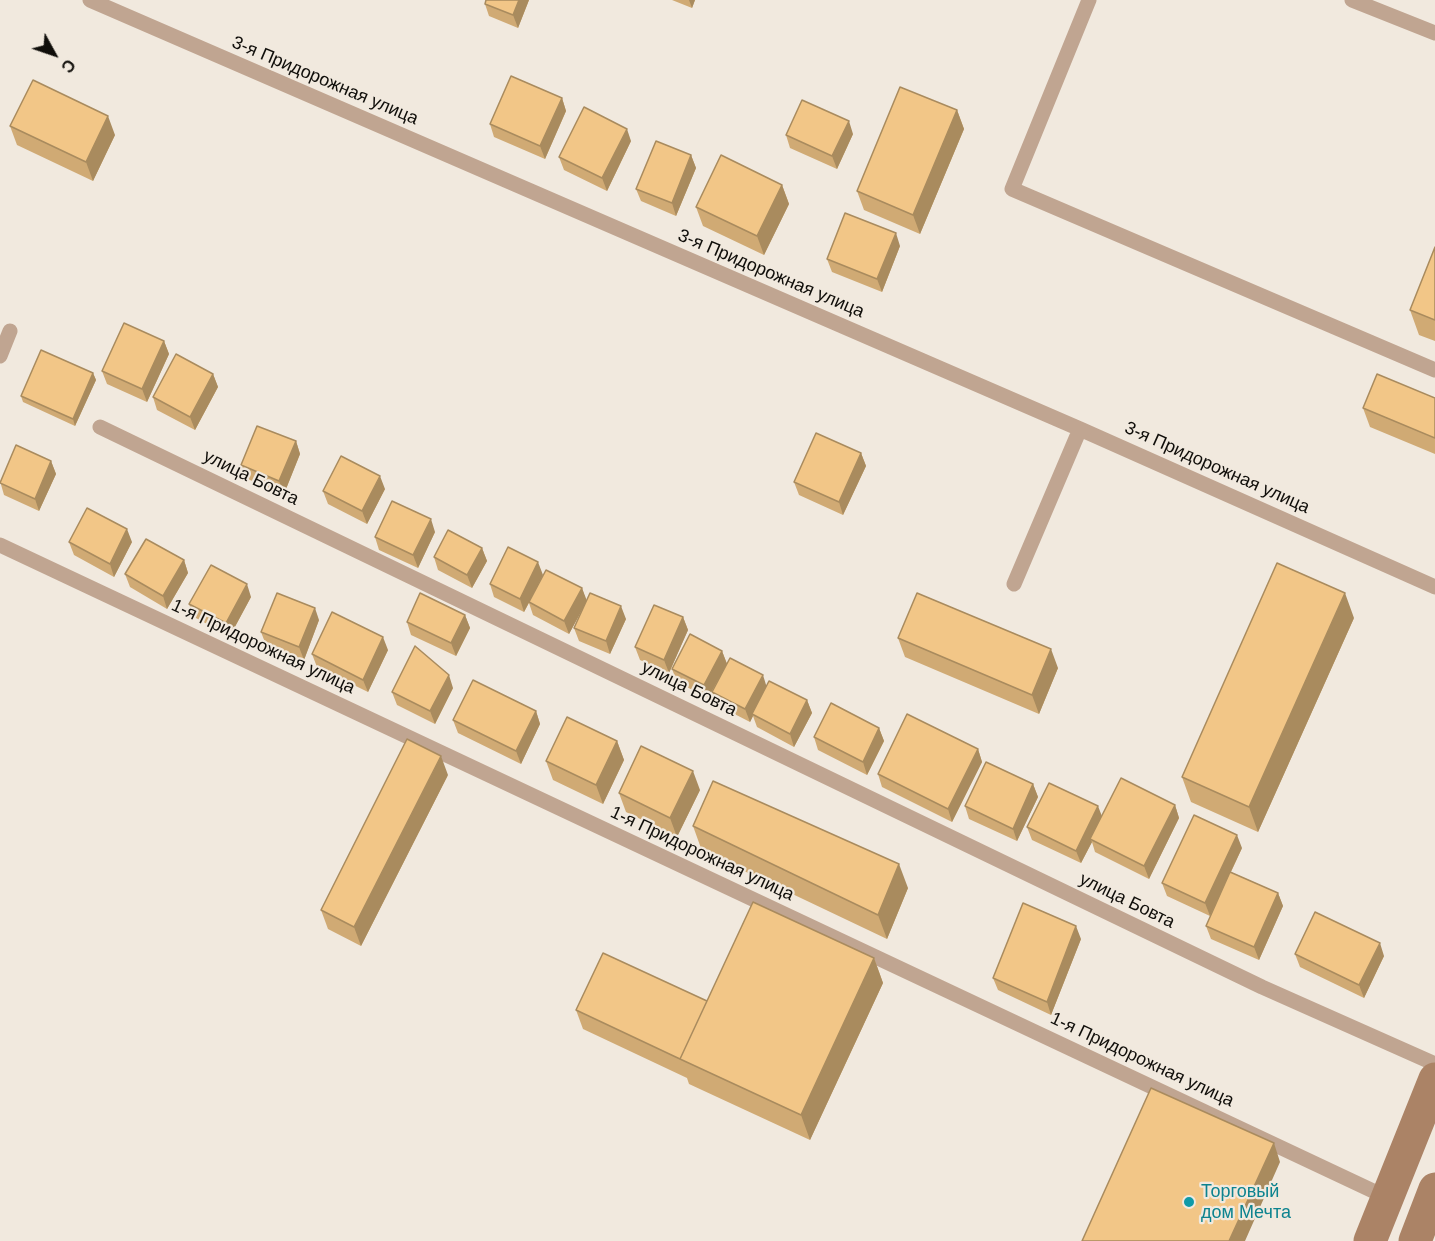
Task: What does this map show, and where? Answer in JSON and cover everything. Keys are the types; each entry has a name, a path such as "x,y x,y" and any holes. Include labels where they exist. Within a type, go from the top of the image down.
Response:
{"main road":[{"path":"1370,1241 1435,1079"},
{"path":"1415,1241 1435,1189"}],"lane":[{"name":"3-я Придорожная улица","path":"90,0 1080,429 1435,587"},
{"path":"1089,0 1012,189 1435,370"},
{"path":"1352,0 1435,33"},
{"path":"0,356 10,331"},
{"name":"улица Бовта","path":"100,427 1262,987 1435,1064"},
{"path":"1014,584 1080,429"},
{"name":"1-я Придорожная улица","path":"0,545 1388,1198"}],"building":[{"path":"486,0 519,0 513,15 485,4"},
{"path":"511,76 562,98 540,146 490,124"},
{"path":"33,80 108,116 86,162 10,126"},
{"path":"900,87 957,110 913,215 857,191"},
{"path":"802,100 849,121 832,156 786,135"},
{"path":"584,107 627,129 602,178 559,157"},
{"path":"656,141 691,155 672,203 636,189"},
{"path":"721,155 782,185 757,236 696,207"},
{"path":"845,213 896,233 877,279 827,259"},
{"path":"1435,247 1435,320 1410,310"},
{"path":"124,323 164,341 142,389 102,371"},
{"path":"41,350 93,373 73,419 21,396"},
{"path":"176,354 213,374 190,417 153,397"},
{"path":"1377,374 1435,398 1435,438 1363,408"},
{"path":"257,426 296,441 279,481 241,465"},
{"path":"816,433 861,453 839,502 794,482"},
{"path":"16,445 51,461 35,499 0,483"},
{"path":"341,456 380,476 362,511 323,491"},
{"path":"392,501 431,519 413,555 375,537"},
{"path":"87,508 127,529 110,564 69,542"},
{"path":"448,530 482,548 467,575 434,557"},
{"path":"146,539 184,560 163,596 125,574"},
{"path":"508,547 538,562 520,599 490,584"},
{"path":"1277,563 1345,593 1249,807 1182,777"},
{"path":"211,565 247,584 226,623 189,604"},
{"path":"546,570 582,588 564,621 529,602"},
{"path":"277,593 315,608 299,647 261,632"},
{"path":"420,593 465,615 451,643 407,622"},
{"path":"590,593 621,606 606,641 574,628"},
{"path":"917,593 1051,649 1032,695 898,638"},
{"path":"654,605 683,617 664,660 635,647"},
{"path":"332,612 383,637 363,680 312,654"},
{"path":"690,634 722,651 704,685 672,669"},
{"path":"415,646 449,675 430,711 392,692"},
{"path":"730,658 763,675 745,709 712,692"},
{"path":"473,680 536,711 516,751 453,720"},
{"path":"769,681 807,700 790,734 752,714"},
{"path":"831,703 879,728 863,762 814,737"},
{"path":"907,714 978,749 948,809 878,774"},
{"path":"567,717 617,741 596,785 546,761"},
{"path":"407,739 441,756 354,927 321,910"},
{"path":"641,746 693,771 670,818 619,793"},
{"path":"986,762 1033,784 1013,829 965,806"},
{"path":"1121,778 1175,805 1144,866 1090,839"},
{"path":"713,781 899,864 878,915 693,826"},
{"path":"1049,783 1098,806 1076,851 1027,827"},
{"path":"1194,815 1237,835 1205,903 1162,883"},
{"path":"1230,872 1278,893 1254,947 1206,926"},
{"path":"753,902 874,958 801,1115 680,1059"},
{"path":"1023,903 1076,926 1047,1002 993,978"},
{"path":"1315,912 1380,943 1359,985 1295,954"},
{"path":"603,953 707,1001 680,1059 576,1010"},
{"name":"Торговый дом Мечта","path":"1151,1088 1274,1143 1229,1241 1082,1241"}],"place":[{"name":"Торговый дом Мечта","path":"1189,1202"}]}
